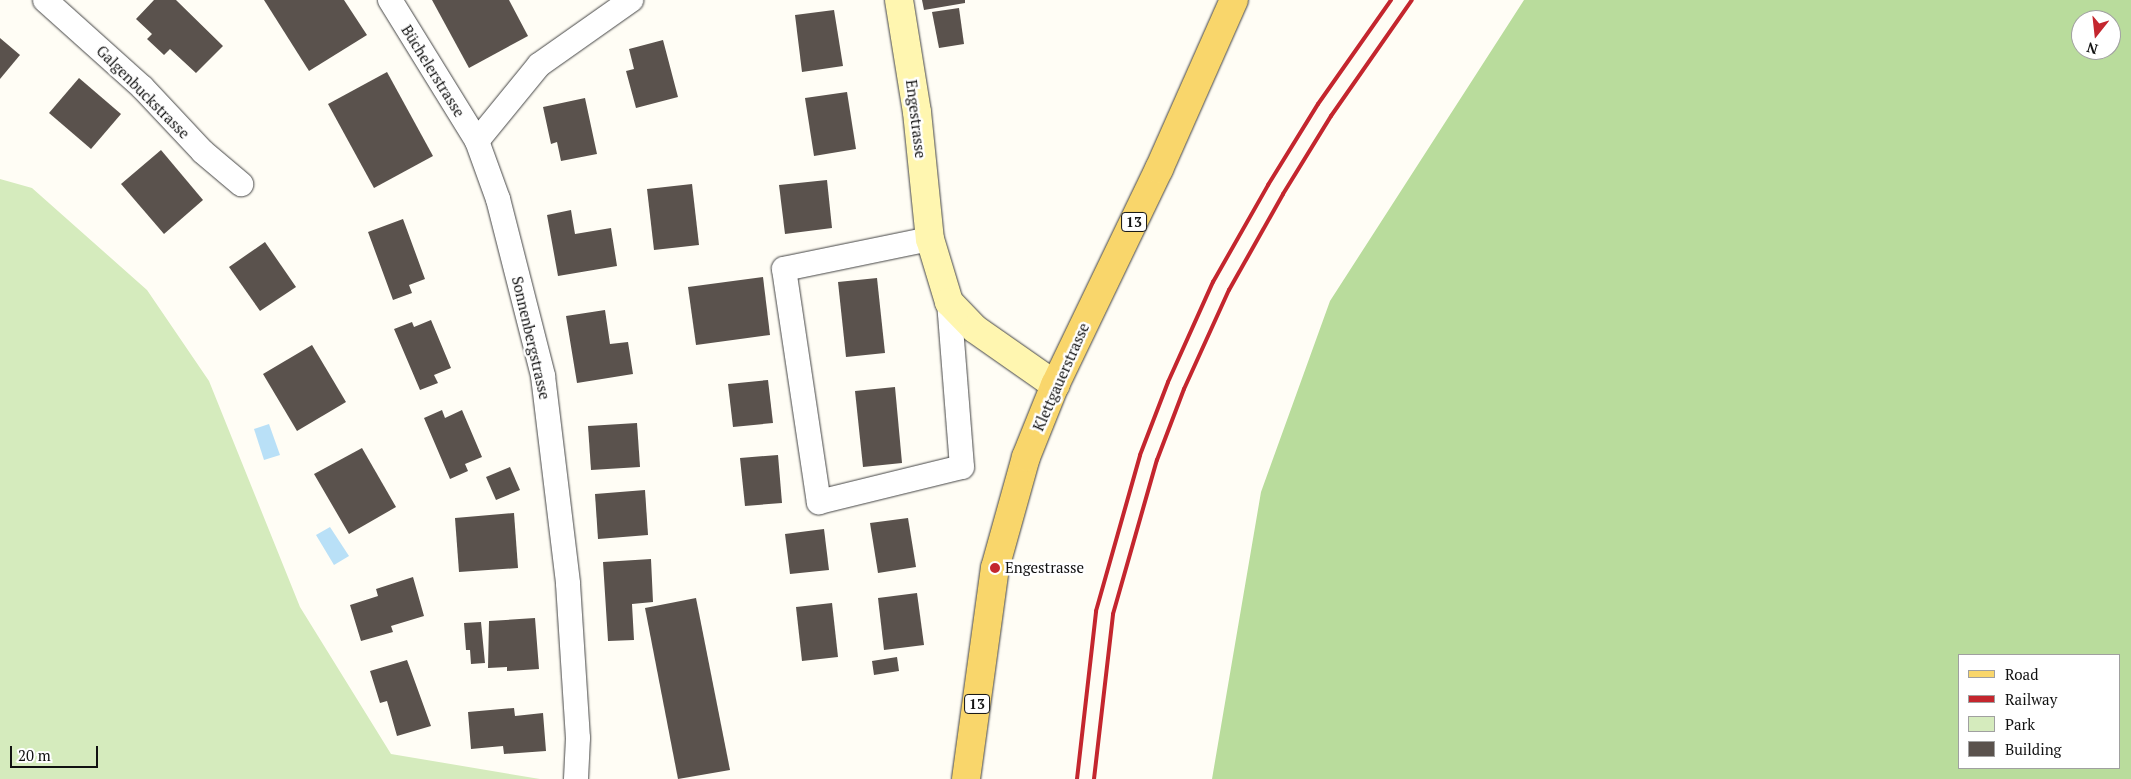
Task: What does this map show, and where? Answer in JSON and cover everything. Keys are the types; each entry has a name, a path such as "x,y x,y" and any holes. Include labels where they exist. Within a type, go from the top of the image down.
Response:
{"main road":[{"name":"Klettgauerstrasse","path":"966,779 995,568 1026,457 1055,385 1167,152 1234,0"}],"street":[{"name":"Galgenbuckstrasse","path":"44,0 142,87 204,152 241,184"},
{"name":"Büchelerstrasse","path":"390,0 477,141"},
{"path":"477,141 539,65 631,0"},
{"name":"Engestrasse","path":"899,0 917,112 930,239 949,302 962,467 819,502 784,269 930,239"},
{"name":"Sonnenbergstrasse","path":"477,141 498,199 542,376 568,584 578,738 576,779"},
{"name":"Engestrasse","path":"949,302 975,329 1055,385"}],"green space":[{"path":"1524,0 2131,0 2131,779 1212,779 1261,492 1330,301"},
{"path":"0,179 32,188 147,290 209,381 300,607 391,754 540,779 0,779"}],"water":[{"path":"269,424 280,455 264,460 254,429"},
{"path":"330,527 349,556 334,565 316,535"}],"building":[{"path":"154,0 176,0 223,46 196,73 170,49 164,55 147,39 152,34 136,19"},
{"path":"264,0 344,0 367,35 309,71"},
{"path":"432,0 509,0 528,36 469,68"},
{"path":"922,0 965,0 965,3 924,10"},
{"path":"959,8 964,44 939,48 932,12"},
{"path":"834,10 843,66 802,72 795,15"},
{"path":"0,38 20,55 0,79"},
{"path":"663,40 678,97 636,108 626,71 634,69 629,49"},
{"path":"387,72 433,156 374,188 328,104"},
{"path":"79,78 121,114 91,149 49,113"},
{"path":"847,92 856,149 814,156 805,98"},
{"path":"585,98 597,154 561,161 557,142 551,144 543,107"},
{"path":"161,150 203,200 164,234 121,184"},
{"path":"827,180 832,228 785,234 779,185"},
{"path":"692,184 699,245 654,250 647,189"},
{"path":"571,210 575,234 611,228 617,266 558,276 547,215"},
{"path":"403,219 425,279 409,285 412,293 393,300 368,232"},
{"path":"265,242 296,287 260,311 229,267"},
{"path":"763,277 770,335 696,345 688,287"},
{"path":"877,278 885,353 846,357 838,282"},
{"path":"605,310 610,344 628,342 633,374 577,383 566,316"},
{"path":"431,320 451,368 434,375 438,383 420,390 394,329 412,322 414,327"},
{"path":"312,345 346,402 297,431 263,374"},
{"path":"768,380 773,423 733,427 728,384"},
{"path":"895,387 902,463 863,467 855,391"},
{"path":"442,410 445,418 462,410 482,457 465,464 468,471 450,479 424,418"},
{"path":"637,423 640,467 591,470 588,426"},
{"path":"362,448 396,507 349,534 314,474"},
{"path":"778,455 782,503 745,506 740,458"},
{"path":"510,467 520,490 496,500 486,477"},
{"path":"645,490 648,535 598,539 595,494"},
{"path":"514,513 518,568 459,572 455,518"},
{"path":"908,518 916,567 878,573 870,523"},
{"path":"824,529 829,570 790,574 785,534"},
{"path":"651,559 653,602 632,604 634,640 608,641 603,562"},
{"path":"413,577 424,616 391,626 393,632 361,641 350,605 378,596 376,589"},
{"path":"917,593 924,645 884,650 878,598"},
{"path":"696,598 730,770 678,779 645,608"},
{"path":"832,603 838,657 802,661 796,607"},
{"path":"535,618 539,669 507,671 507,667 488,668 489,621"},
{"path":"481,622 485,663 471,664 470,650 466,650 464,623"},
{"path":"897,657 899,671 874,675 872,661"},
{"path":"407,660 431,726 397,736 387,701 380,703 370,671"},
{"path":"514,708 515,716 543,713 546,751 504,754 503,746 471,749 468,712"}],"railway":[{"path":"1077,779 1096,611 1140,455 1168,382 1213,282 1268,185 1318,104 1391,0"},
{"path":"1094,779 1113,614 1157,460 1184,389 1229,290 1283,194 1331,116 1412,0"}],"place":[{"name":"Engestrasse","path":"995,568"}]}
